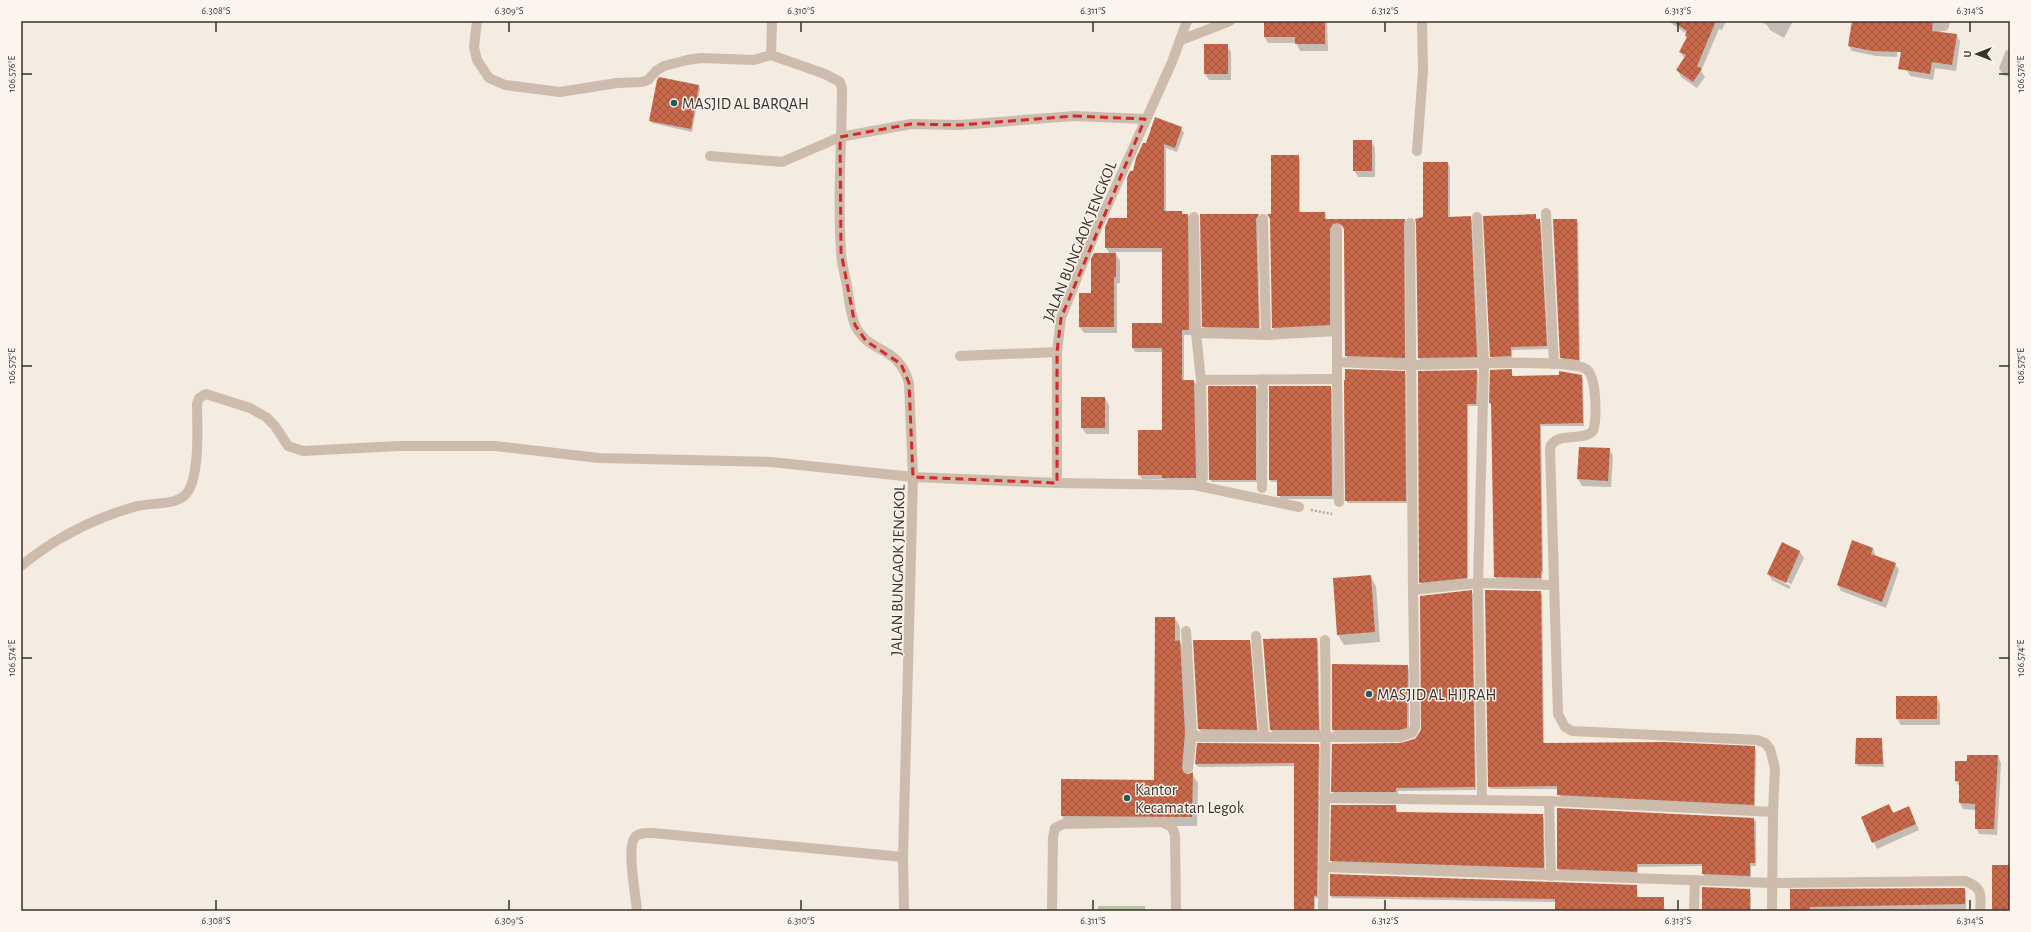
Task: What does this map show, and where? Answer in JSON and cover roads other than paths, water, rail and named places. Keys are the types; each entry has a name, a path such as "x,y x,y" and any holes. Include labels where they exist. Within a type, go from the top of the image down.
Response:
{"street":[{"path":"21,566 40,551 75,529 109,514 139,505 169,501 184,496 191,486 196,469 197,404 199,398 206,394 250,408 266,417 275,426 288,446 303,451 398,446 495,446 599,458 771,462 913,477 909,384 906,372 893,356 863,337 855,325 850,304 841,252 840,137 842,88 840,82 825,74 771,55 754,60 701,58 687,60 664,66 656,71 648,80 642,82 617,83 560,92 505,85 489,78 476,60 474,47 476,21"},
{"path":"771,55 772,21"},
{"name":"JALAN BUNGAOK JENGKOL","path":"904,911 903,858 913,477 1057,483 1058,352 1061,318 1094,235 1181,40 1187,21"},
{"path":"1181,40 1230,21"},
{"path":"1417,151 1423,71 1422,21"},
{"path":"710,156 782,162 840,137 911,124 960,125 1074,116 1145,119"},
{"path":"1546,213 1554,364"},
{"path":"1194,216 1196,334 1201,380 1203,478"},
{"path":"1477,217 1484,364 1478,583 1482,800"},
{"path":"1264,219 1266,335"},
{"path":"1192,734 1199,737 1400,737 1412,733 1415,727 1412,590 1412,365 1410,223"},
{"path":"1337,229 1339,502"},
{"path":"1196,334 1266,335 1337,331"},
{"path":"960,356 1058,352"},
{"path":"1337,362 1412,365 1554,364 1580,366 1589,371 1594,382 1595,427 1590,434 1586,436 1552,442 1550,448 1558,706 1561,722 1565,727 1572,731 1757,740 1765,743 1773,756 1776,768 1773,812 1772,911"},
{"path":"1262,488 1264,379"},
{"path":"1201,380 1337,379"},
{"path":"1057,483 1194,485 1299,508"},
{"path":"1412,590 1478,583 1554,585"},
{"path":"1186,631 1192,734 1188,768"},
{"path":"1256,636 1264,736"},
{"path":"1323,911 1324,798 1327,736 1325,640"},
{"path":"1324,798 1549,801 1773,812"},
{"path":"1549,801 1551,876"},
{"path":"1052,911 1052,837 1055,828 1063,824 1162,822 1172,827 1175,835 1176,911"},
{"path":"638,911 630,848 635,837 640,834 653,833 903,858"},
{"path":"1323,867 1773,883 1965,881 1977,886 1981,896 1980,911"},
{"path":"1694,880 1694,911"}],"place":[{"name":"MASJID AL BARQAH","path":"674,103"},
{"name":"MASJID AL HIJRAH","path":"1369,694"},
{"name":"Kantor Kecamatan Legok","path":"1127,798"}]}
